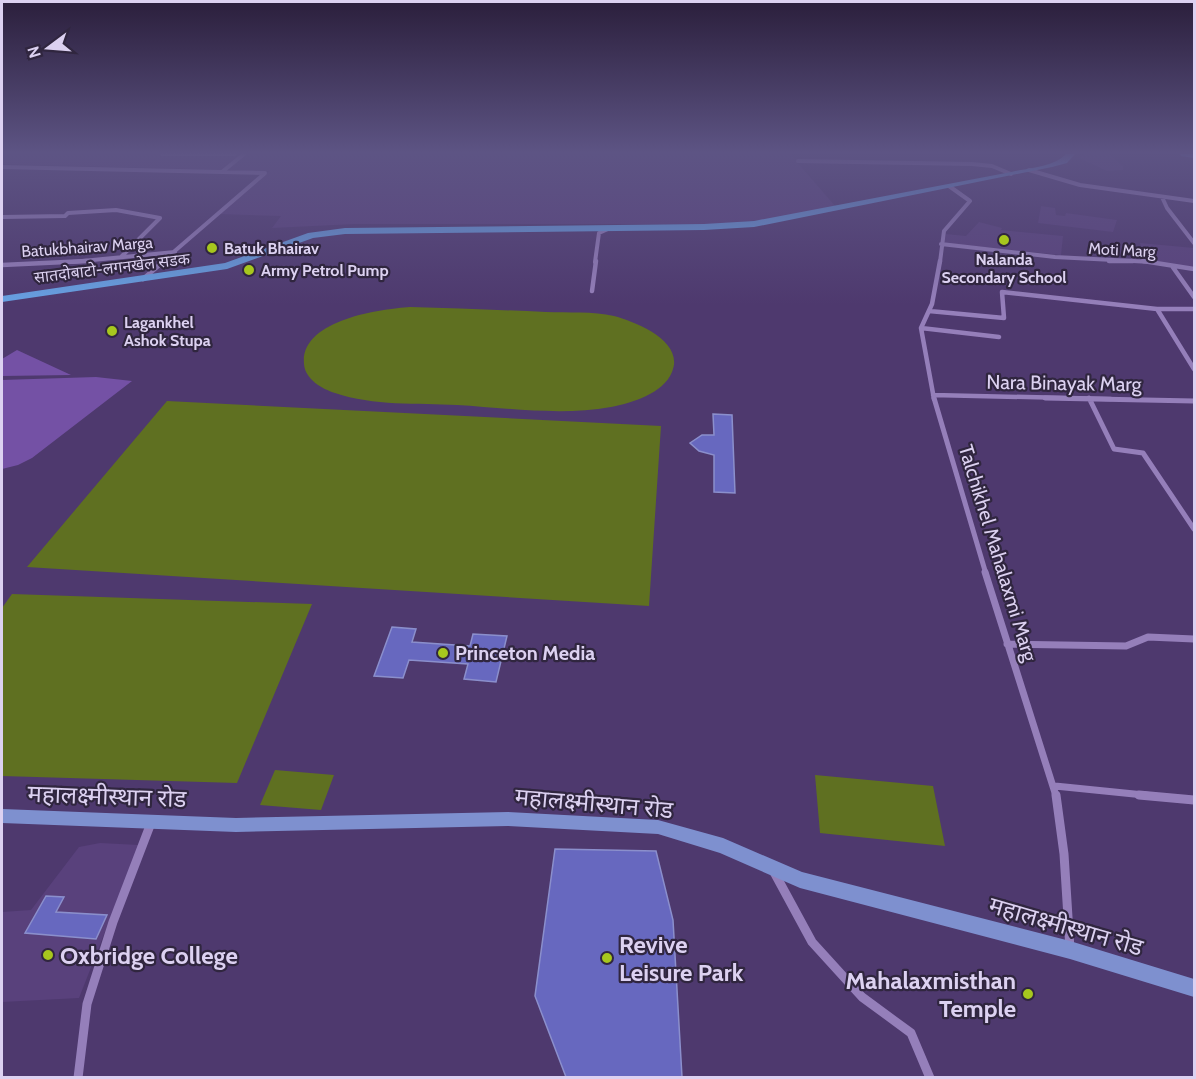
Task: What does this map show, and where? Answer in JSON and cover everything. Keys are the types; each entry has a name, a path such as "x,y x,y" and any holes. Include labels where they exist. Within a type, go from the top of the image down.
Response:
{"main road":[{"name":"सातदोबाटो-लगनखेल सडक","path":"2,299 227,266 311,235 345,231 754,224 855,204"}],"street":[{"path":"143,279 229,204"},
{"path":"967,204 944,231 938,280 929,311 921,328 999,337"},
{"path":"1166,204 1194,243"},
{"path":"2,216 65,216 68,213 116,210 160,219 121,257"},
{"path":"592,291 599,232 609,228"},
{"name":"Moti Marg","path":"941,244 1055,257 1126,262 1138,260 1194,269"},
{"name":"Batukbhairav Marga","path":"2,265 65,263 175,252"},
{"path":"1172,266 1194,297"},
{"path":"929,311 1004,318 1002,292 1157,309 1194,309"},
{"path":"1157,309 1194,369"},
{"name":"Talchikhel Mahalaxmi Marg","path":"921,328 933,395 1007,644 1055,786 1064,854 1070,950"},
{"name":"Nara Binayak Marg","path":"933,395 1194,401"},
{"path":"1089,399 1114,449 1143,453 1194,529"},
{"path":"1007,644 1126,646 1148,637 1194,639"},
{"path":"1055,786 1194,800"},
{"name":"महालक्ष्मीस्थान रोड","path":"2,816 236,825 508,819 658,827 723,846 800,880 1070,950 1194,988"},
{"path":"78,1077 87,1004 113,922 151,821"},
{"path":"754,858 773,871 812,942 862,997 911,1033 930,1077"}],"shaded area":[{"path":"229,204 834,204 836,207 763,220 715,224 355,224 272,228 281,216 218,214"},
{"path":"1041,206 1055,208 1056,215 1065,216 1066,213 1117,220 1113,232 1038,223"},
{"name":"Nalanda Secondary School","path":"979,222 1002,228 1001,230 1063,236 1061,255 944,243 946,234 966,236"},
{"path":"1140,243 1194,248 1194,267 1131,259 1128,251 1143,252"},
{"path":"17,350 71,375 2,376 2,359"},
{"path":"96,377 132,381 32,458 2,469 2,380"},
{"name":"Oxbridge College","path":"100,843 139,845 79,998 2,1002 2,912 31,910 79,847"}],"green space":[{"path":"410,307 606,314 645,328 665,342 672,351 674,361 672,372 668,380 654,392 637,400 611,407 573,411 365,400 330,391 315,383 307,374 304,364 306,349 315,337 328,327 362,314"},
{"path":"167,401 661,426 649,606 27,567"},
{"path":"12,594 312,604 237,783 2,776 2,608"},
{"path":"275,770 334,775 321,810 260,805"},
{"path":"815,775 933,786 945,846 820,833"}],"building":[{"path":"713,414 732,415 735,493 714,492 714,455 699,451 690,443 702,435 714,435"},
{"name":"Princeton Media","path":"392,627 416,629 412,642 470,646 473,634 507,636 496,682 464,679 468,664 409,660 403,678 374,676"},
{"name":"Revive Leisure Park","path":"555,849 656,851 673,920 682,1077 566,1077 535,996"},
{"path":"46,896 64,897 56,912 107,915 96,939 25,933"}],"place":[{"name":"Nalanda Secondary School","path":"1004,240"},
{"name":"Batuk Bhairav","path":"212,248"},
{"name":"Army Petrol Pump","path":"249,270"},
{"name":"Lagankhel Ashok Stupa","path":"112,331"},
{"name":"Princeton Media","path":"443,653"},
{"name":"Oxbridge College","path":"48,955"},
{"name":"Revive Leisure Park","path":"607,958"},
{"name":"Mahalaxmisthan Temple","path":"1028,994"}]}
